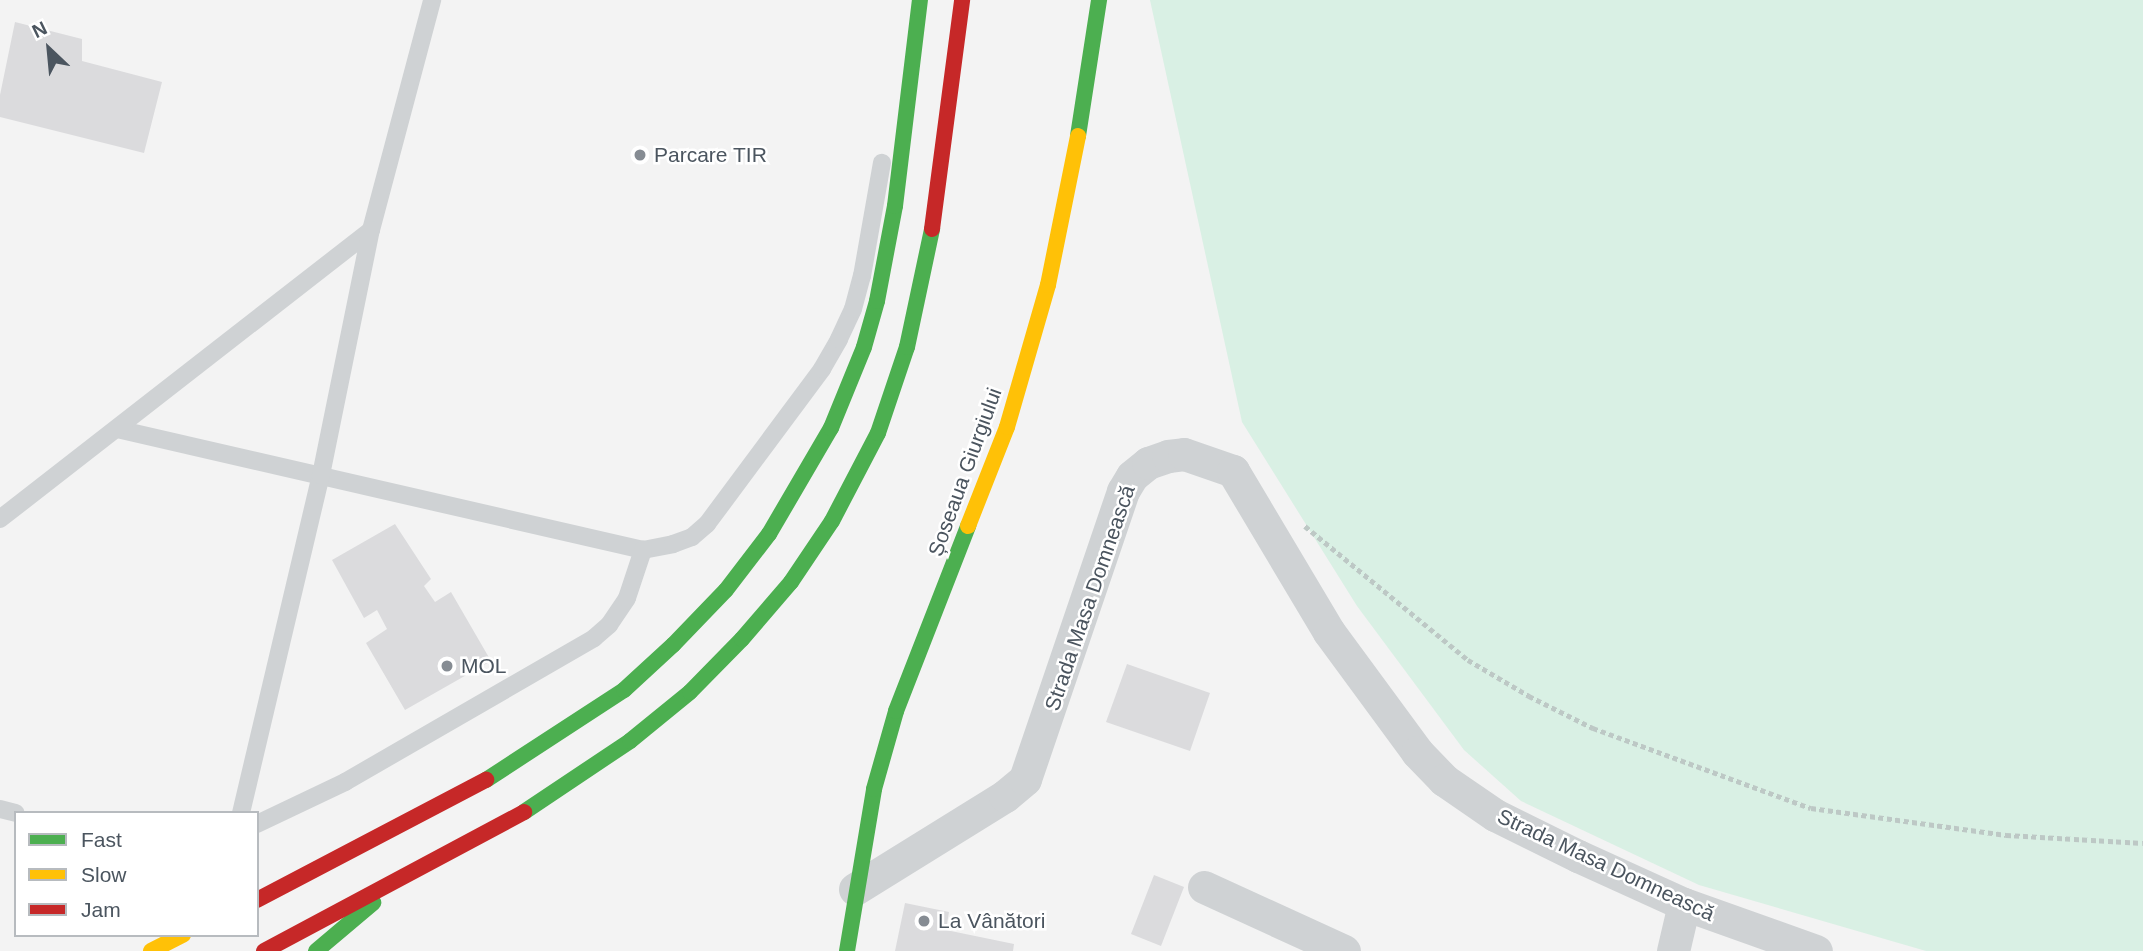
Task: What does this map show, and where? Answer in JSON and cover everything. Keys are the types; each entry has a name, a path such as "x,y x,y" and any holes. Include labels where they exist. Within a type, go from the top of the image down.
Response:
{"main road":[{"path":"259,899 439,807 514,764 624,690 673,645 726,590 769,534 831,428 860,358 877,301 895,206 920,0"},
{"path":"264,951 397,884 562,789 630,741 690,692 742,639 791,582 832,521 878,433 917,308 935,212 962,0"},
{"name":"Șoseaua Giurgiului","path":"847,951 855,889 874,789 896,710 1007,427 1048,285 1073,169 1099,0"},
{"path":"316,951 397,884"},
{"path":"150,951 179,937"}],"street":[{"name":"Strada Masa Domnească","path":"855,889 1005,796 1025,779 1123,491 1132,477 1148,463 1184,454 1233,471 1329,632 1417,752 1444,780 1495,816 1684,904 1816,951"},
{"path":"1204,887 1344,951"},
{"path":"1673,951 1684,904"}],"lane":[{"path":"240,811 321,475 371,230 432,0"},
{"path":"117,429 643,550 683,541 707,524 822,369 853,309 862,276 880,172 895,55"},
{"path":"0,519 371,230"},
{"path":"259,823 357,775 594,638 609,625 627,598 643,550"}],"path":[{"path":"1296,519 1468,660 1529,696 1593,728 1811,808 2006,835 2143,843"}],"green space":[{"path":"1150,0 2143,0 2143,951 1926,951 1699,885 1521,801 1464,750 1357,606 1242,422"}],"building":[{"path":"15,22 82,39 82,61 162,82 144,153 0,117 0,95"},
{"path":"395,524 431,579 424,586 435,602 451,592 491,661 405,710 366,643 387,629 377,610 364,618 332,560"},
{"path":"1127,664 1210,693 1190,751 1106,722"},
{"path":"1154,875 1184,887 1161,946 1131,934"},
{"name":"La Vânători","path":"905,903 949,912 946,930 1014,944 1013,951 895,951"}],"traffic: fast":[{"path":"486,780 624,690 673,645 726,590 769,534 831,428 864,347 877,301 895,206 920,0"},
{"path":"1078,136 1099,0"},
{"path":"524,812 630,741 690,692 742,639 791,582 832,521 878,433 907,347 932,229"},
{"path":"847,951 874,789 896,711 968,526"},
{"path":"316,951 373,903"}],"traffic: slow":[{"path":"968,526 1007,427 1048,285 1078,136"},
{"path":"151,951 179,937"}],"traffic: jam":[{"path":"932,229 962,0"},
{"path":"259,899 486,780"},
{"path":"264,951 524,812"}],"place":[{"name":"Parcare TIR","path":"640,155"},
{"name":"MOL","path":"447,666"},
{"name":"La Vânători","path":"924,921"}]}
